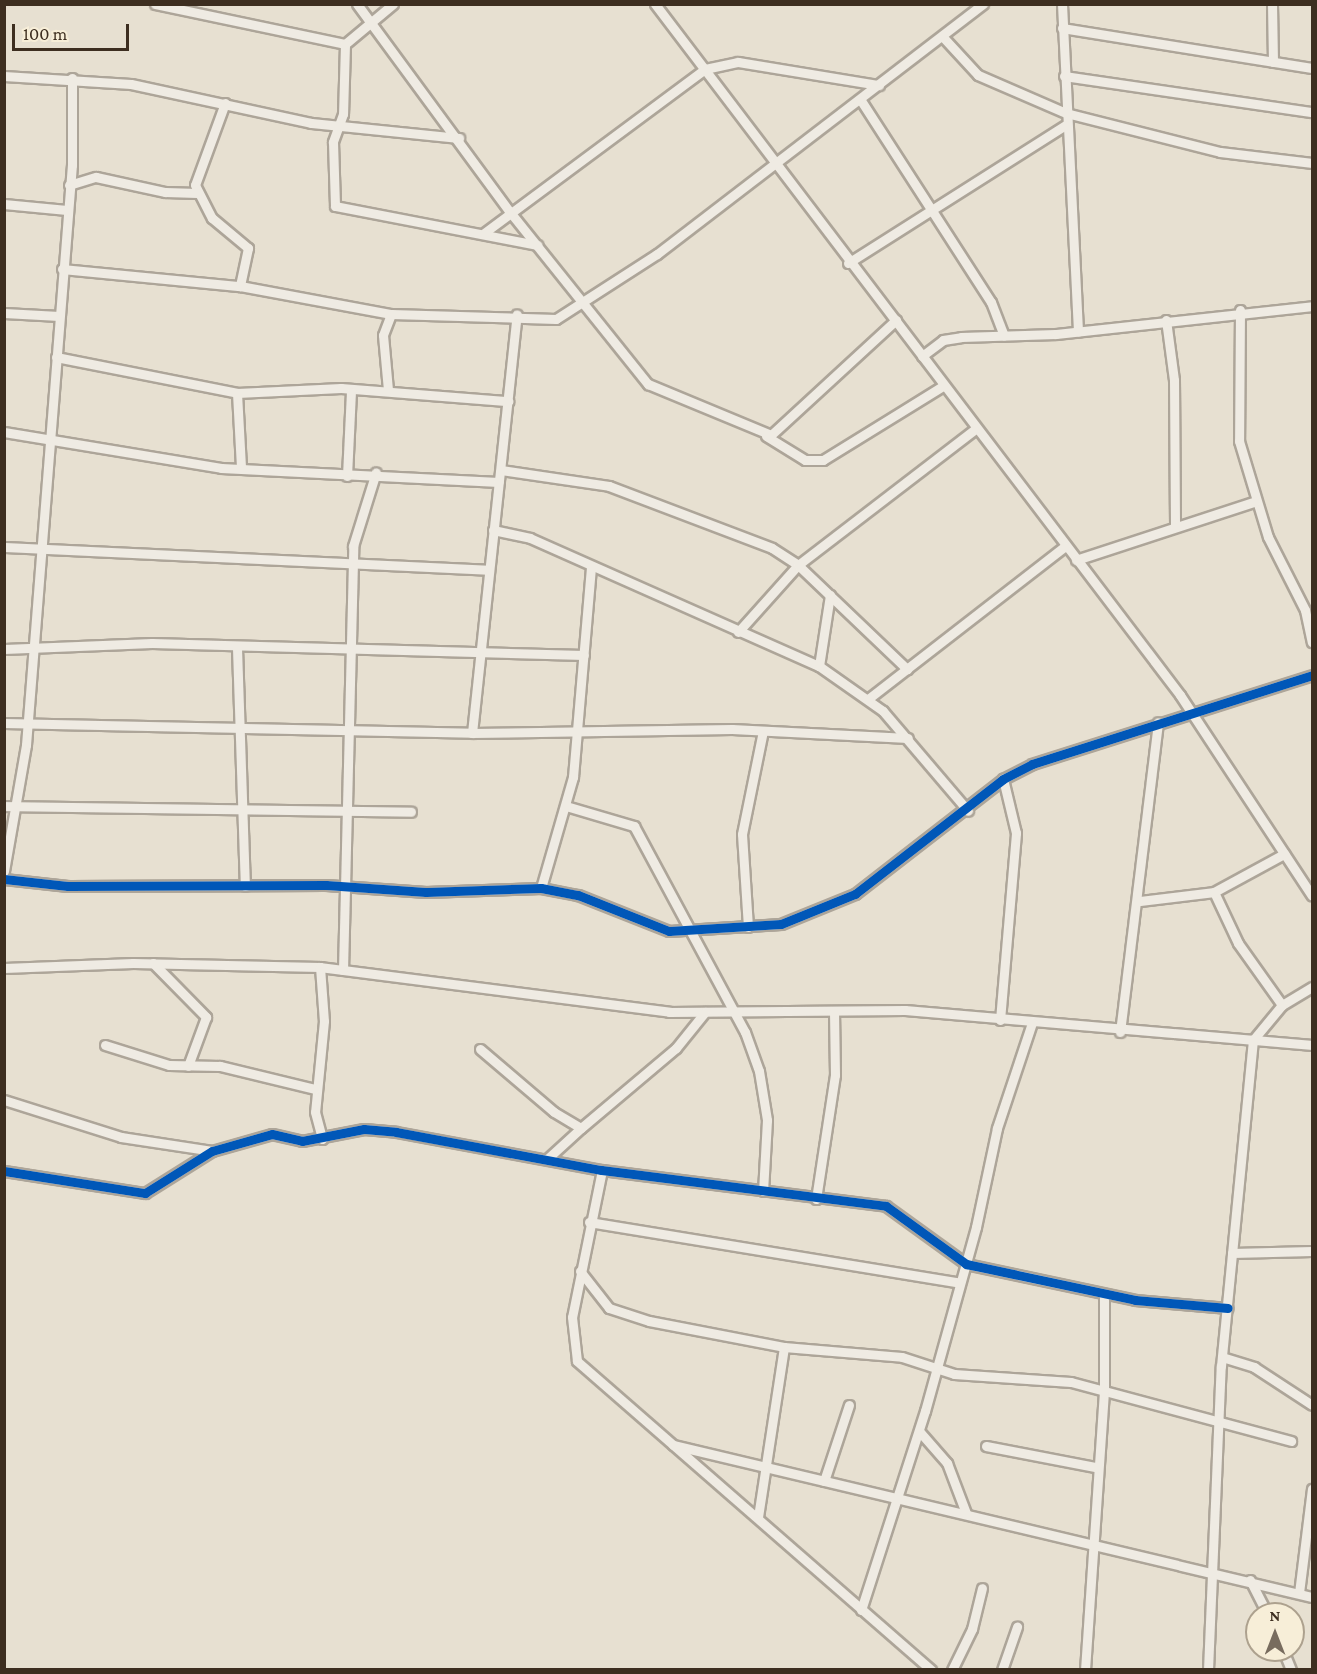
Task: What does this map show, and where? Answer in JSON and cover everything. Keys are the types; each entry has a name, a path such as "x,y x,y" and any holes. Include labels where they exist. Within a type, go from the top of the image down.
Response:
{"street":[{"path":"155,4 345,44"},
{"path":"357,4 459,138 510,212 648,384 766,436 805,460 823,460 944,386"},
{"path":"393,4 369,20 345,44 338,127 333,142 335,206 537,244"},
{"path":"656,4 778,165 848,263 896,320 974,430 1190,710 1312,896"},
{"path":"62,269 240,286 391,314 517,314 556,319 585,305 778,165 983,4"},
{"path":"1062,4 1078,332"},
{"path":"1272,4 1273,62"},
{"path":"1062,28 1312,68"},
{"path":"942,36 978,75 1066,113 1220,152 1312,163"},
{"path":"484,233 705,69 738,63 879,85"},
{"path":"4,76 72,78 225,103 338,127 459,138"},
{"path":"1064,76 1312,112"},
{"path":"4,871 18,805 28,725 69,185 72,78"},
{"path":"860,99 991,302 1004,336"},
{"path":"225,103 196,177 196,193 212,219 248,248 240,286"},
{"path":"848,263 931,206 990,176 1067,124"},
{"path":"69,185 96,177 165,192 196,193"},
{"path":"4,204 67,210"},
{"path":"922,356 943,340 1078,332 1240,310 1312,306"},
{"path":"1240,310 1239,441 1256,501 1305,610 1312,642"},
{"path":"4,313 59,316"},
{"path":"388,390 383,335 391,314"},
{"path":"472,733 477,654 494,530 517,314"},
{"path":"766,436 786,427 896,320"},
{"path":"1166,320 1174,363 1175,527"},
{"path":"56,357 237,393 296,387 351,392 388,390 508,401"},
{"path":"347,476 351,392"},
{"path":"237,393 241,468"},
{"path":"738,632 798,565 974,430"},
{"path":"4,432 194,465 347,476 376,472 499,482"},
{"path":"501,470 609,486 772,548 798,565 907,669"},
{"path":"343,970 348,809 346,730 352,564 376,472"},
{"path":"1076,560 1256,501"},
{"path":"494,530 530,538 591,567 819,666 868,699 908,738 968,811"},
{"path":"868,699 1065,546"},
{"path":"4,547 488,570"},
{"path":"541,888 566,807 577,733 591,567"},
{"path":"819,666 830,595"},
{"path":"4,649 34,650 152,643 237,648 584,655"},
{"path":"237,648 245,886"},
{"path":"4,879 68,886 346,886 426,892 541,888 578,896 649,926 687,933 799,920 855,894 968,811 1003,779 1032,764 1190,710 1228,705 1312,675"},
{"path":"1120,1032 1140,901 1158,722"},
{"path":"4,723 238,730 472,733 764,730 908,738"},
{"path":"748,927 742,834 764,730"},
{"path":"1000,1020 1016,832 1003,779"},
{"path":"4,806 150,811 241,806 411,812"},
{"path":"566,807 634,826 730,1013 745,1032 759,1071 767,1120 763,1191"},
{"path":"1140,901 1214,892 1284,854"},
{"path":"1302,880 1312,878"},
{"path":"1214,892 1239,943 1282,1005"},
{"path":"153,963 206,1017 188,1066"},
{"path":"4,968 153,963 320,967 449,987 705,1012 905,1010 1120,1032 1312,1045"},
{"path":"320,967 324,1021 315,1089 322,1139"},
{"path":"1208,1670 1222,1357 1253,1040 1282,1005 1312,987"},
{"path":"816,1199 835,1075 834,1011"},
{"path":"547,1159 581,1128 648,1074 705,1012"},
{"path":"861,1610 895,1499 919,1431 935,1367 966,1264 997,1128 1032,1023"},
{"path":"105,1046 188,1066 219,1066 315,1089"},
{"path":"480,1048 581,1128"},
{"path":"4,1100 121,1137 212,1151"},
{"path":"4,1171 145,1193 212,1151 272,1134 322,1139 364,1129 602,1170 816,1199 886,1206 966,1264 1104,1294 1228,1308"},
{"path":"602,1170 589,1222 572,1317 577,1361 931,1670"},
{"path":"589,1222 960,1283"},
{"path":"1232,1253 1312,1251"},
{"path":"580,1271 609,1308 649,1321 784,1347 863,1352 975,1376 1049,1378 1218,1419 1291,1441"},
{"path":"1085,1670 1095,1467 1104,1391 1104,1294"},
{"path":"758,1517 762,1469 784,1347"},
{"path":"1222,1357 1254,1367 1312,1405"},
{"path":"824,1481 849,1405"},
{"path":"919,1431 947,1463 966,1513"},
{"path":"670,1444 762,1469 966,1513 1213,1571 1312,1597"},
{"path":"986,1446 1095,1467"},
{"path":"1299,1593 1312,1489"},
{"path":"1250,1580 1261,1602"},
{"path":"952,1670 972,1629 982,1588"},
{"path":"1002,1670 1017,1627"}],"cycle path":[{"path":"4,879 68,886 326,885 426,892 541,888 578,895 669,931 781,924 855,894 1003,779 1032,764 1312,675"},
{"path":"4,1171 145,1193 212,1151 272,1134 302,1141 364,1129 396,1132 602,1170 886,1206 966,1264 1135,1300 1228,1308"}]}
